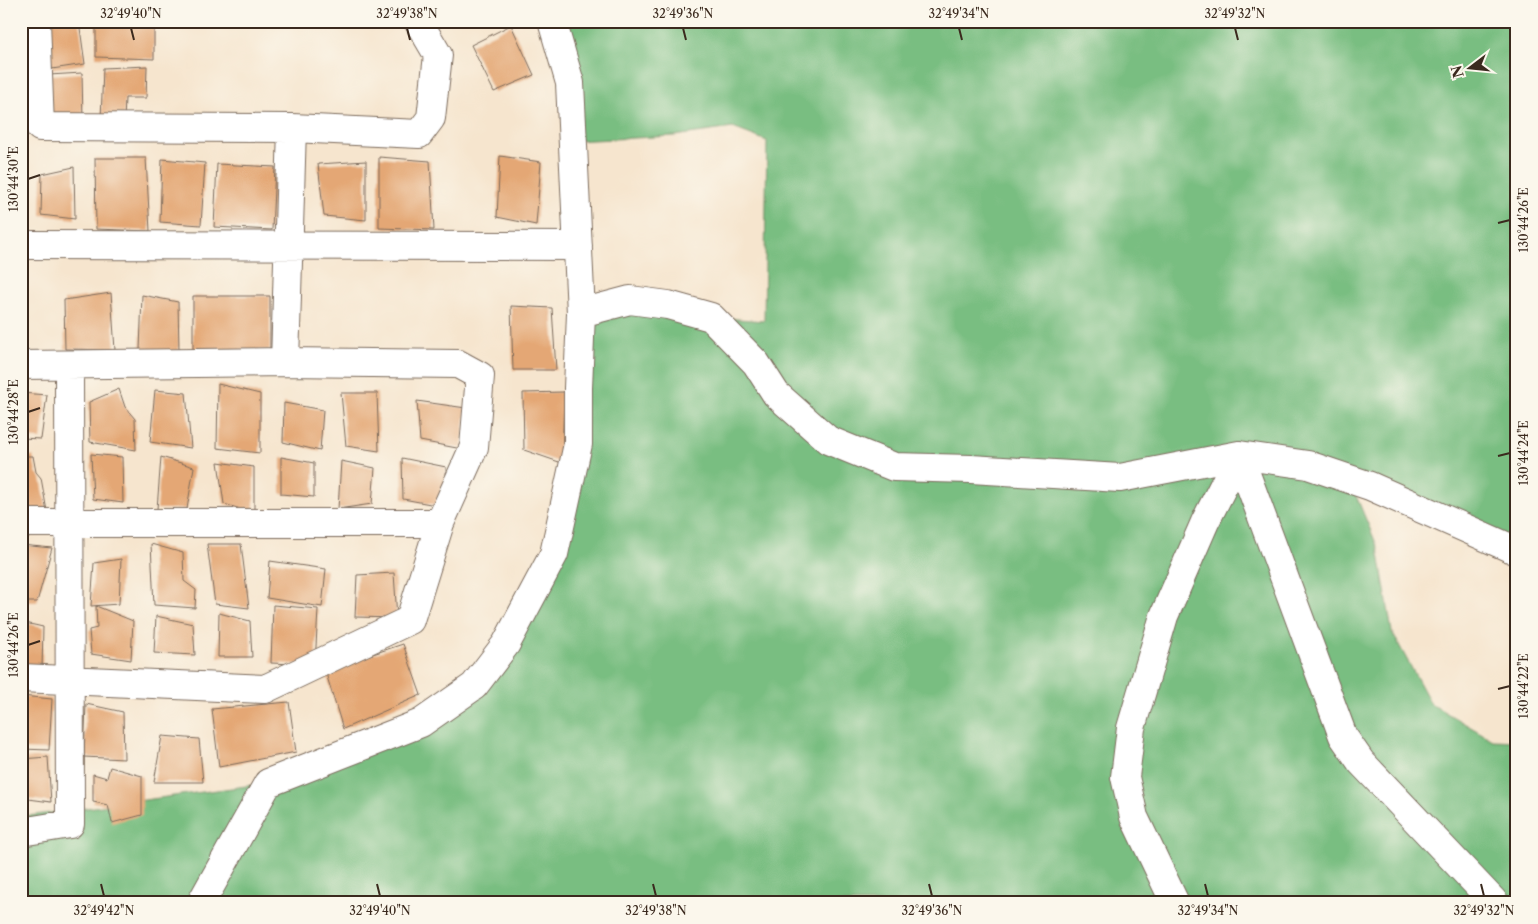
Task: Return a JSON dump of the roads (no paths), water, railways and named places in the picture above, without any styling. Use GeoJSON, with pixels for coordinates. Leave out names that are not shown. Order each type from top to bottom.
{"type":"FeatureCollection","features":[{"type":"Feature","properties":{"kind":"street"},"geometry":{"type":"LineString","coordinates":[[36,21],[40,128],[292,128],[419,134],[431,118],[438,55],[418,21]]}},
{"type":"Feature","properties":{"kind":"street"},"geometry":{"type":"LineString","coordinates":[[201,903],[268,783],[421,723],[474,686],[506,644],[554,554],[564,518],[578,444],[581,313],[570,83],[552,21]]}},
{"type":"Feature","properties":{"kind":"street"},"geometry":{"type":"LineString","coordinates":[[285,362],[292,128]]}},
{"type":"Feature","properties":{"kind":"street"},"geometry":{"type":"LineString","coordinates":[[21,244],[578,246]]}},
{"type":"Feature","properties":{"kind":"street"},"geometry":{"type":"LineString","coordinates":[[581,313],[630,300],[668,305],[711,317],[756,363],[776,394],[828,440],[894,468],[971,469],[1120,478],[1239,455],[1308,465],[1370,486],[1517,551]]}},
{"type":"Feature","properties":{"kind":"street"},"geometry":{"type":"LineString","coordinates":[[21,365],[285,362],[458,364],[480,376],[474,447],[440,523],[410,620],[265,690],[70,678],[21,678]]}},
{"type":"Feature","properties":{"kind":"street"},"geometry":{"type":"LineString","coordinates":[[21,832],[70,824],[69,365]]}},
{"type":"Feature","properties":{"kind":"street"},"geometry":{"type":"LineString","coordinates":[[1175,903],[1134,817],[1125,777],[1131,728],[1164,616],[1205,522],[1239,455]]}},
{"type":"Feature","properties":{"kind":"street"},"geometry":{"type":"LineString","coordinates":[[1239,455],[1343,736],[1362,762],[1495,903]]}},
{"type":"Feature","properties":{"kind":"street"},"geometry":{"type":"LineString","coordinates":[[21,523],[440,523]]}}]}
